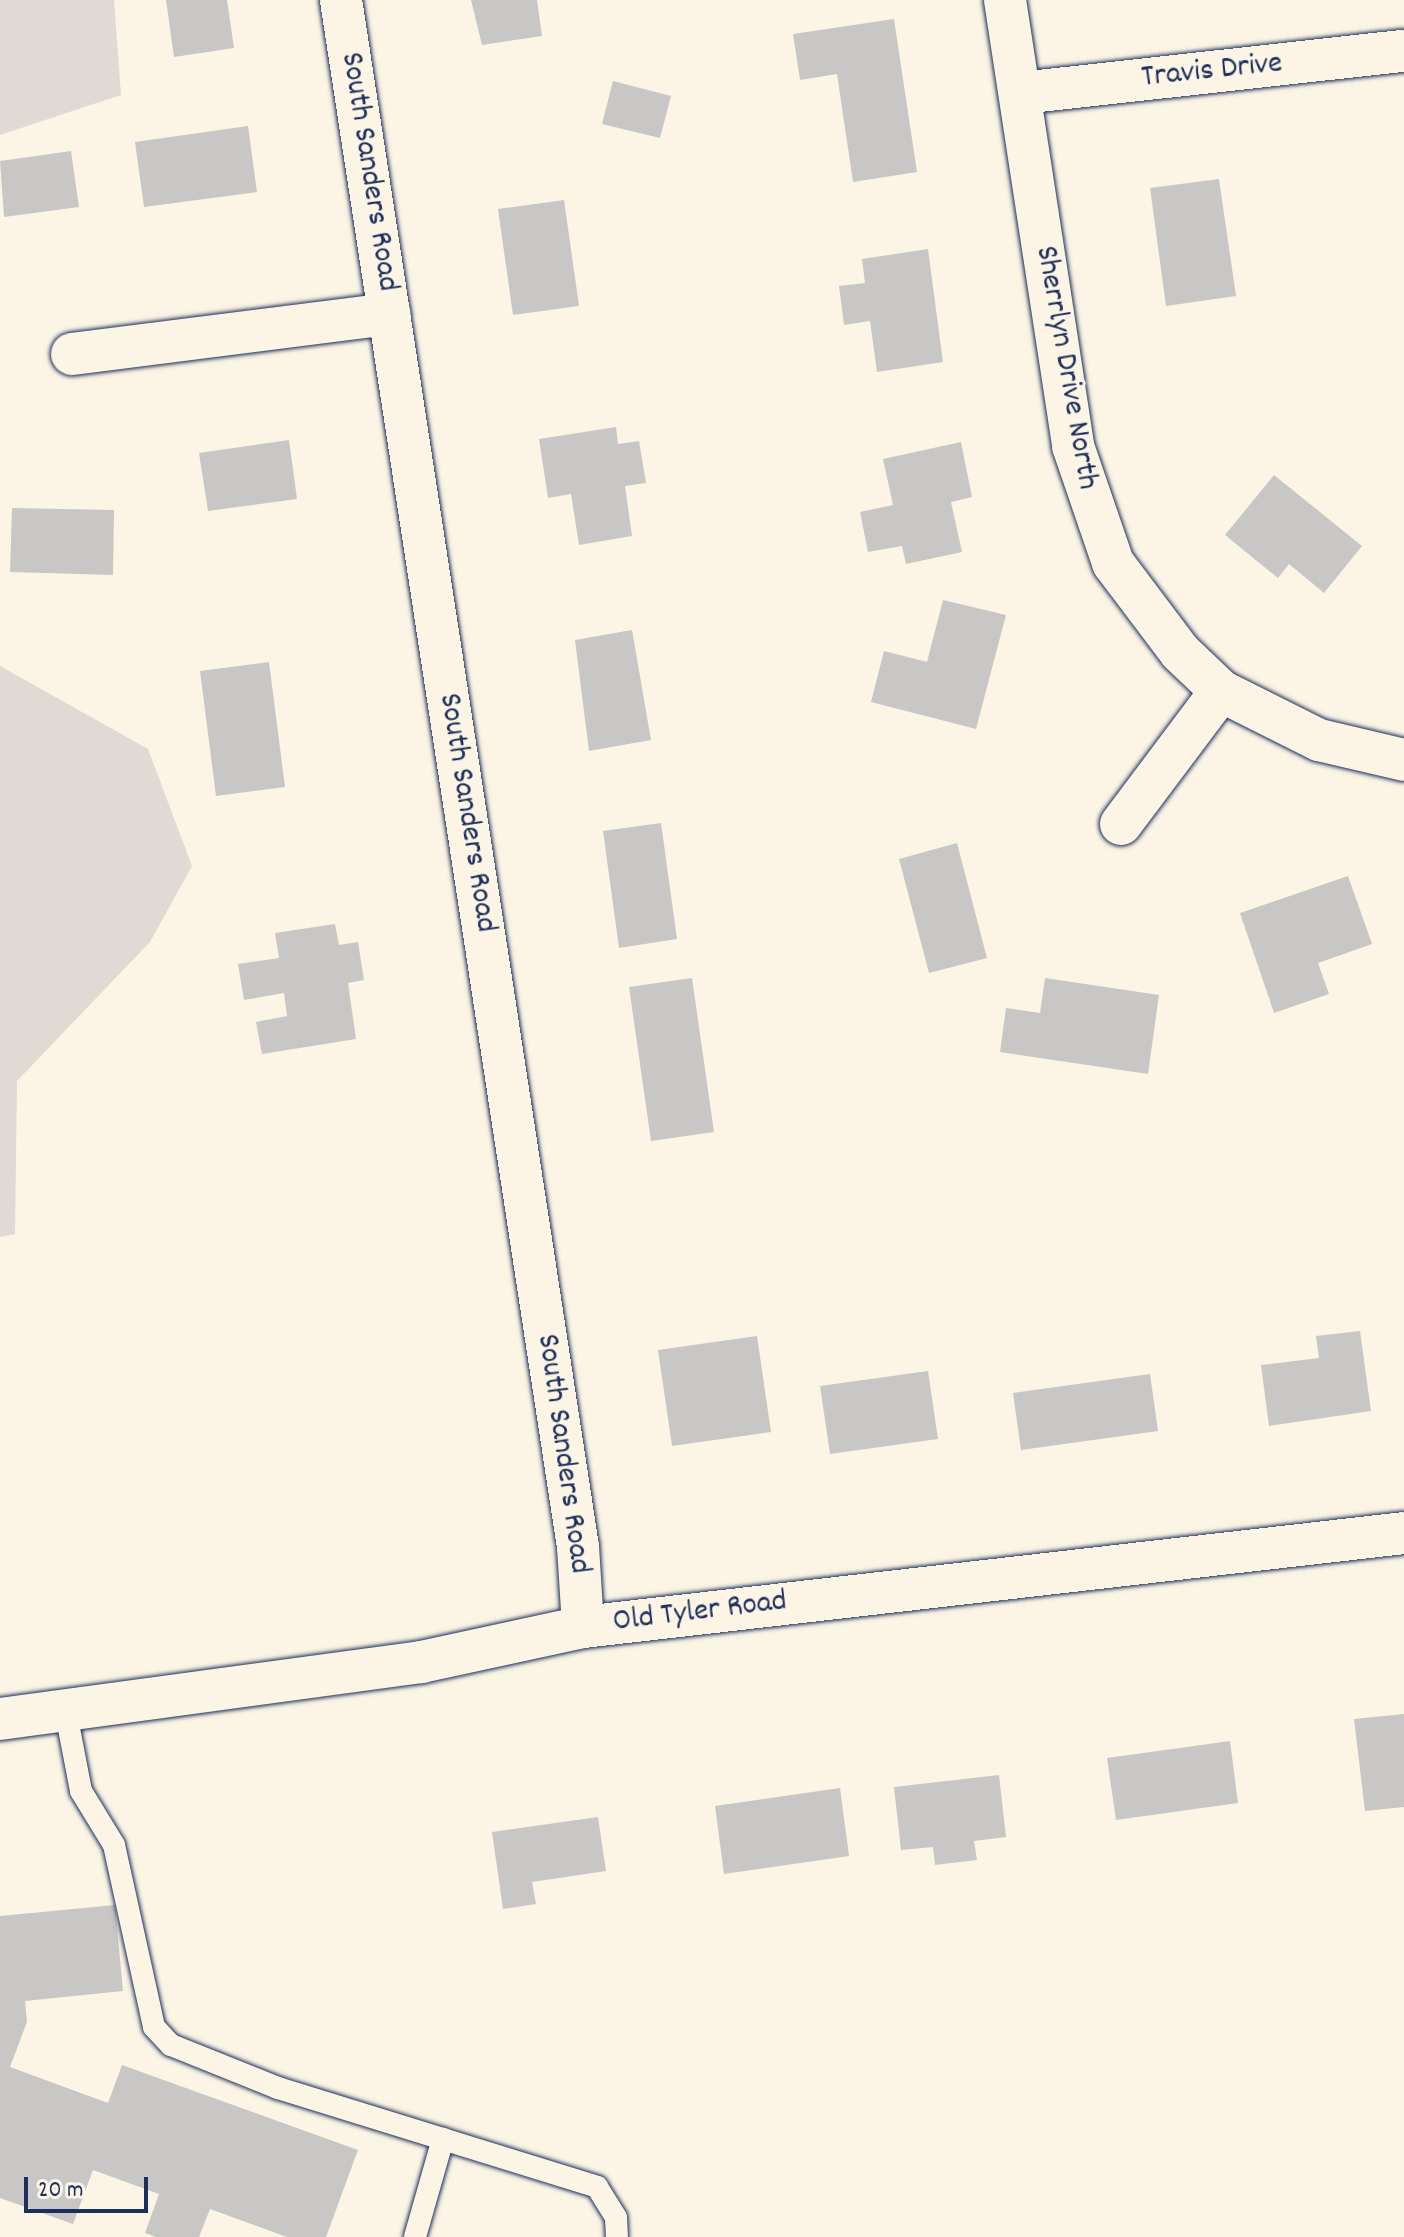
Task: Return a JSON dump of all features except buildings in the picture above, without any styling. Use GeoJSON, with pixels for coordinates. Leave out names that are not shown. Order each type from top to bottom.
{"type":"FeatureCollection","features":[{"type":"Feature","properties":{"kind":"street","name":"South Sanders Road"},"geometry":{"type":"LineString","coordinates":[[341,0],[578,1547],[583,1627]]}},
{"type":"Feature","properties":{"kind":"street","name":"Sherrlyn Drive North"},"geometry":{"type":"LineString","coordinates":[[1005,0],[1083,488],[1113,563],[1180,652],[1221,691],[1319,740],[1404,760]]}},
{"type":"Feature","properties":{"kind":"street","name":"Travis Drive"},"geometry":{"type":"LineString","coordinates":[[1021,93],[1404,51]]}},
{"type":"Feature","properties":{"kind":"street"},"geometry":{"type":"LineString","coordinates":[[72,354],[389,314]]}},
{"type":"Feature","properties":{"kind":"street"},"geometry":{"type":"LineString","coordinates":[[1121,824],[1221,691]]}},
{"type":"Feature","properties":{"kind":"street","name":"Old Tyler Road"},"geometry":{"type":"LineString","coordinates":[[0,1719],[66,1713],[421,1662],[583,1627],[1404,1533]]}},
{"type":"Feature","properties":{"kind":"lane"},"geometry":{"type":"LineString","coordinates":[[66,1713],[81,1791],[114,1845],[154,2027],[171,2045],[278,2088],[597,2187],[616,2218],[617,2237]]}},
{"type":"Feature","properties":{"kind":"lane"},"geometry":{"type":"LineString","coordinates":[[415,2237],[443,2139]]}},
{"type":"Feature","properties":{"kind":"shaded area"},"geometry":{"type":"Polygon","coordinates":[[[0,0],[114,0],[121,95],[0,135],[0,0]]]}},
{"type":"Feature","properties":{"kind":"shaded area"},"geometry":{"type":"Polygon","coordinates":[[[0,666],[148,749],[192,866],[150,942],[17,1081],[15,1234],[0,1237],[0,666]]]}}]}
